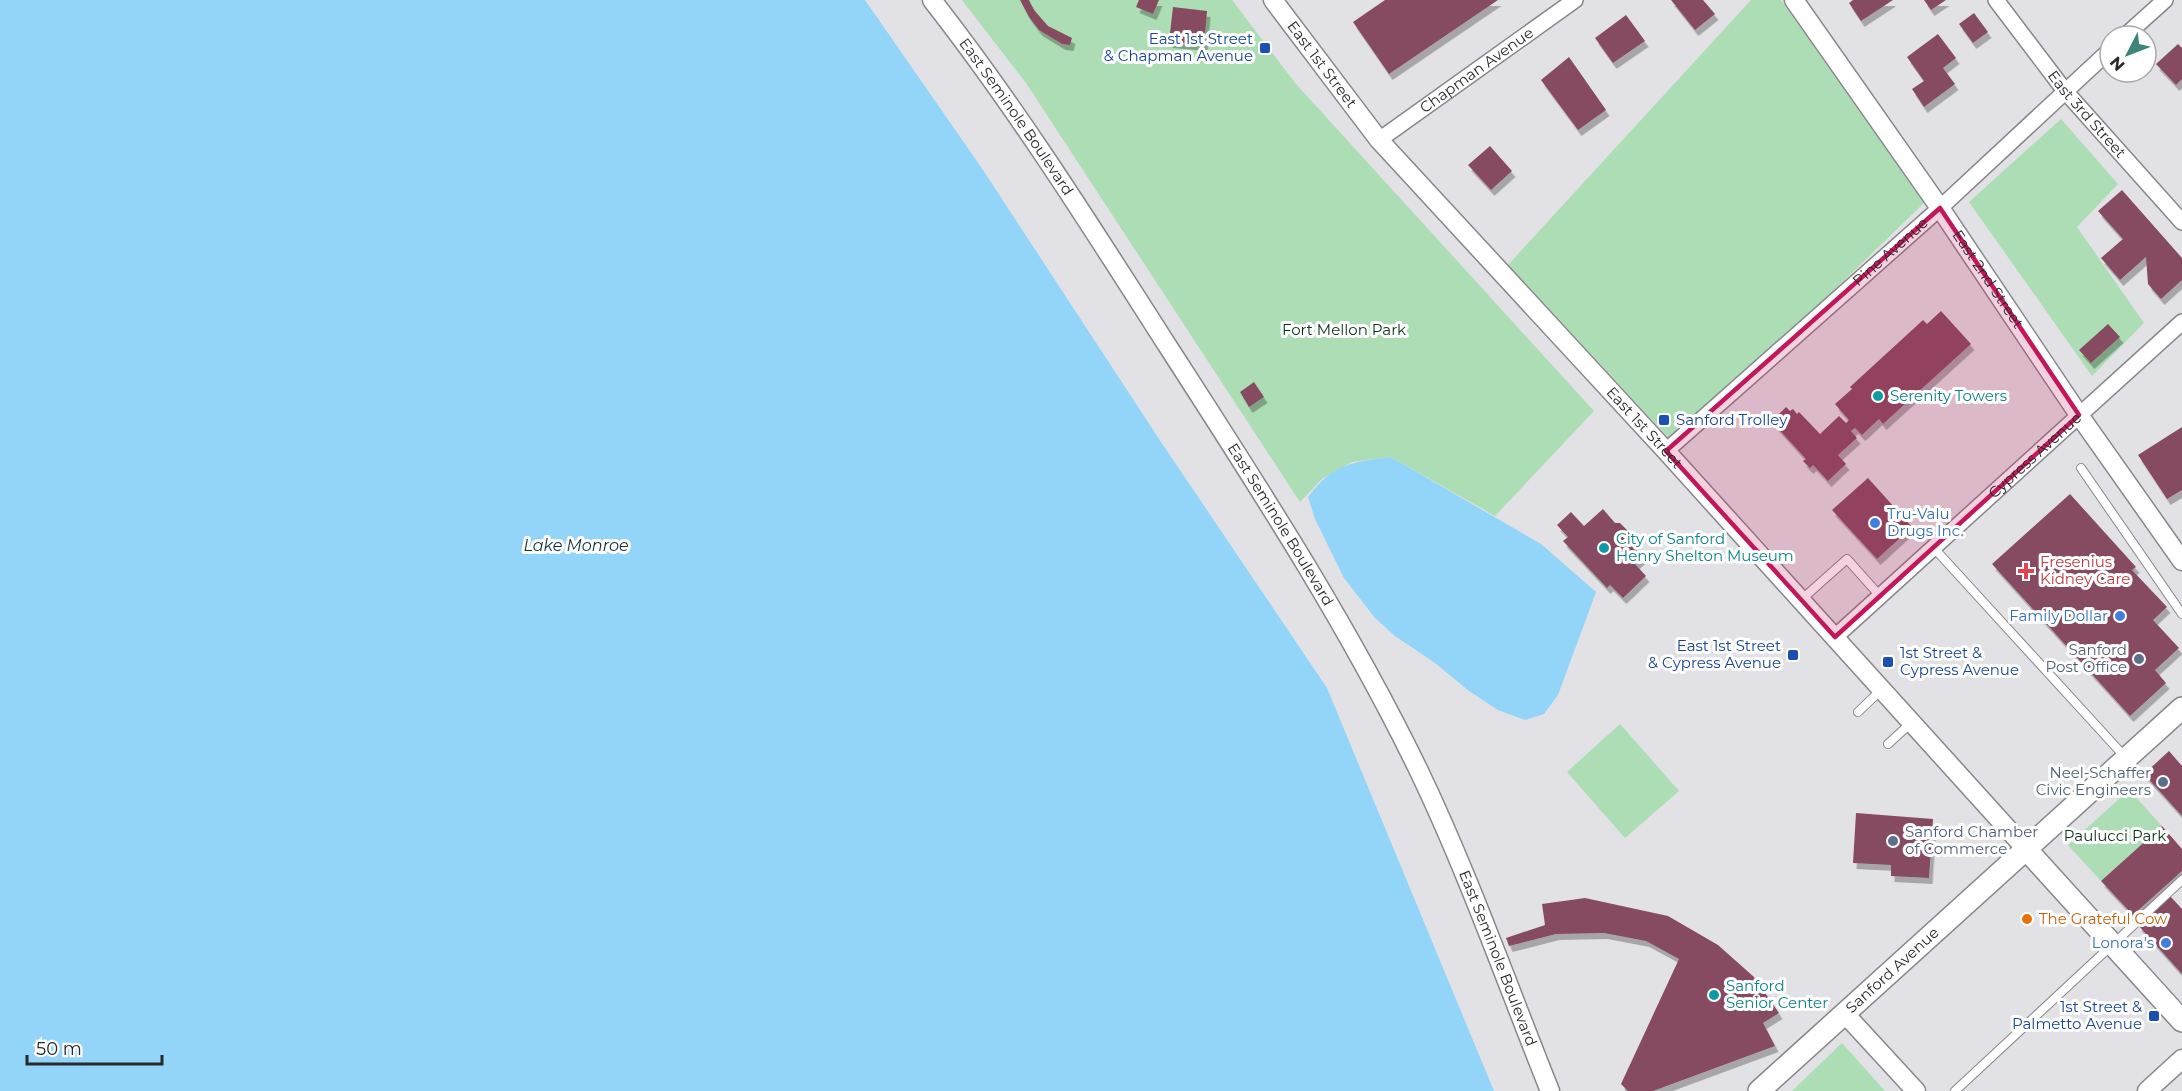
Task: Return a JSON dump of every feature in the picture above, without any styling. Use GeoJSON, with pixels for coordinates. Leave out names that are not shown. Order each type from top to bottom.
{"type":"FeatureCollection","features":[{"type":"Feature","properties":{"kind":"main road","name":"Sanford Avenue"},"geometry":{"type":"LineString","coordinates":[[1759,1091],[2182,708]]}},
{"type":"Feature","properties":{"kind":"main road"},"geometry":{"type":"LineString","coordinates":[[2026,849],[2182,1021]]}},
{"type":"Feature","properties":{"kind":"street","name":"East Seminole Boulevard"},"geometry":{"type":"LineString","coordinates":[[932,0],[1046,157],[1276,513],[1331,604],[1419,771],[1454,851],[1550,1091]]}},
{"type":"Feature","properties":{"kind":"street","name":"East 1st Street"},"geometry":{"type":"LineString","coordinates":[[1273,0],[1379,140],[1666,451],[2026,849]]}},
{"type":"Feature","properties":{"kind":"street","name":"Chapman Avenue"},"geometry":{"type":"LineString","coordinates":[[1379,140],[1575,0]]}},
{"type":"Feature","properties":{"kind":"street","name":"East 2nd Street"},"geometry":{"type":"LineString","coordinates":[[1794,0],[1940,208],[2079,415],[2173,543],[2182,561]]}},
{"type":"Feature","properties":{"kind":"street","name":"East 3rd Street"},"geometry":{"type":"LineString","coordinates":[[1996,0],[2065,91],[2182,222]]}},
{"type":"Feature","properties":{"kind":"street"},"geometry":{"type":"LineString","coordinates":[[2138,24],[2165,0]]}},
{"type":"Feature","properties":{"kind":"street","name":"Pine Avenue"},"geometry":{"type":"LineString","coordinates":[[1666,451],[1940,208],[2098,61]]}},
{"type":"Feature","properties":{"kind":"street","name":"Cypress Avenue"},"geometry":{"type":"LineString","coordinates":[[1835,637],[2182,322]]}},
{"type":"Feature","properties":{"kind":"street"},"geometry":{"type":"LineString","coordinates":[[1845,1014],[1916,1091]]}},
{"type":"Feature","properties":{"kind":"street"},"geometry":{"type":"LineString","coordinates":[[2146,1091],[2182,1059]]}},
{"type":"Feature","properties":{"kind":"lane"},"geometry":{"type":"LineString","coordinates":[[2081,468],[2182,614]]}},
{"type":"Feature","properties":{"kind":"lane"},"geometry":{"type":"LineString","coordinates":[[1933,548],[2126,759]]}},
{"type":"Feature","properties":{"kind":"lane"},"geometry":{"type":"LineString","coordinates":[[1801,600],[1847,559],[1880,596]]}},
{"type":"Feature","properties":{"kind":"lane"},"geometry":{"type":"LineString","coordinates":[[1858,712],[1882,689]]}},
{"type":"Feature","properties":{"kind":"lane"},"geometry":{"type":"LineString","coordinates":[[1888,744],[1912,722]]}},
{"type":"Feature","properties":{"kind":"lane"},"geometry":{"type":"LineString","coordinates":[[1955,1091],[2182,880]]}},
{"type":"Feature","properties":{"kind":"highlighted area"},"geometry":{"type":"Polygon","coordinates":[[[1940,208],[2079,415],[1835,637],[1666,451],[1940,208]]]}},
{"type":"Feature","properties":{"kind":"green space","name":"Fort Mellon Park"},"geometry":{"type":"Polygon","coordinates":[[[962,0],[1232,0],[1296,84],[1594,411],[1495,516],[1391,457],[1352,462],[1322,479],[1300,502],[1026,83],[962,0]]]}},
{"type":"Feature","properties":{"kind":"green space"},"geometry":{"type":"Polygon","coordinates":[[[1751,0],[1781,0],[1924,203],[1830,294],[1668,437],[1508,265],[1751,0]]]}},
{"type":"Feature","properties":{"kind":"green space"},"geometry":{"type":"Polygon","coordinates":[[[2061,119],[2118,184],[2077,227],[2144,323],[2092,376],[1969,202],[2061,119]]]}},
{"type":"Feature","properties":{"kind":"green space"},"geometry":{"type":"Polygon","coordinates":[[[1620,724],[1679,791],[1625,838],[1567,772],[1620,724]]]}},
{"type":"Feature","properties":{"kind":"green space","name":"Paulucci Park"},"geometry":{"type":"Polygon","coordinates":[[[2129,790],[2162,826],[2101,881],[2068,845],[2129,790]]]}},
{"type":"Feature","properties":{"kind":"green space"},"geometry":{"type":"Polygon","coordinates":[[[1842,1043],[1885,1091],[1792,1091],[1842,1043]]]}},
{"type":"Feature","properties":{"kind":"water","name":"Lake Monroe"},"geometry":{"type":"Polygon","coordinates":[[[0,0],[865,0],[983,170],[1161,442],[1327,688],[1494,1091],[0,1091],[0,0]]]}},
{"type":"Feature","properties":{"kind":"water"},"geometry":{"type":"Polygon","coordinates":[[[1391,457],[1541,544],[1596,592],[1558,695],[1544,714],[1525,720],[1498,710],[1469,691],[1435,663],[1395,636],[1375,618],[1344,578],[1315,519],[1308,497],[1326,478],[1344,466],[1391,457]]]}},
{"type":"Feature","properties":{"kind":"building"},"geometry":{"type":"Polygon","coordinates":[[[1020,0],[1029,0],[1034,10],[1048,26],[1072,38],[1070,45],[1062,44],[1039,30],[1020,0]]]}},
{"type":"Feature","properties":{"kind":"building"},"geometry":{"type":"Polygon","coordinates":[[[1139,0],[1159,0],[1153,14],[1136,7],[1139,0]]]}},
{"type":"Feature","properties":{"kind":"building"},"geometry":{"type":"Polygon","coordinates":[[[1385,0],[1498,0],[1389,74],[1353,22],[1385,0]]]}},
{"type":"Feature","properties":{"kind":"building"},"geometry":{"type":"Polygon","coordinates":[[[1671,0],[1703,0],[1715,14],[1695,30],[1671,0]]]}},
{"type":"Feature","properties":{"kind":"building"},"geometry":{"type":"Polygon","coordinates":[[[1853,0],[1893,0],[1861,21],[1849,3],[1853,0]]]}},
{"type":"Feature","properties":{"kind":"building"},"geometry":{"type":"Polygon","coordinates":[[[1924,0],[1946,0],[1931,10],[1924,0]]]}},
{"type":"Feature","properties":{"kind":"building"},"geometry":{"type":"Polygon","coordinates":[[[1173,7],[1207,11],[1204,45],[1169,42],[1173,7]]]}},
{"type":"Feature","properties":{"kind":"building"},"geometry":{"type":"Polygon","coordinates":[[[1974,13],[1988,32],[1973,43],[1959,24],[1974,13]]]}},
{"type":"Feature","properties":{"kind":"building"},"geometry":{"type":"Polygon","coordinates":[[[1626,15],[1645,41],[1613,63],[1595,38],[1626,15]]]}},
{"type":"Feature","properties":{"kind":"building"},"geometry":{"type":"Polygon","coordinates":[[[1938,34],[1956,58],[1943,68],[1955,84],[1924,107],[1912,89],[1924,81],[1907,57],[1938,34]]]}},
{"type":"Feature","properties":{"kind":"building"},"geometry":{"type":"Polygon","coordinates":[[[2178,44],[2182,48],[2182,79],[2176,85],[2158,66],[2158,62],[2178,44]]]}},
{"type":"Feature","properties":{"kind":"building"},"geometry":{"type":"Polygon","coordinates":[[[1569,57],[1606,110],[1578,130],[1541,80],[1569,57]]]}},
{"type":"Feature","properties":{"kind":"building"},"geometry":{"type":"Polygon","coordinates":[[[1490,146],[1512,171],[1491,190],[1468,165],[1490,146]]]}},
{"type":"Feature","properties":{"kind":"building"},"geometry":{"type":"Polygon","coordinates":[[[2122,190],[2182,258],[2182,280],[2161,299],[2148,284],[2146,257],[2120,280],[2101,258],[2123,239],[2098,211],[2122,190]]]}},
{"type":"Feature","properties":{"kind":"building","name":"Serenity Towers"},"geometry":{"type":"Polygon","coordinates":[[[1941,311],[1971,344],[1883,424],[1879,419],[1862,435],[1855,428],[1851,431],[1857,438],[1838,455],[1846,464],[1828,481],[1813,465],[1810,468],[1803,461],[1806,459],[1775,425],[1779,421],[1775,418],[1786,407],[1790,411],[1793,409],[1797,414],[1799,412],[1820,434],[1839,416],[1846,423],[1849,420],[1835,404],[1852,389],[1850,387],[1923,320],[1927,324],[1941,311]]]}},
{"type":"Feature","properties":{"kind":"building"},"geometry":{"type":"Polygon","coordinates":[[[2108,324],[2120,337],[2091,363],[2079,350],[2108,324]]]}},
{"type":"Feature","properties":{"kind":"building"},"geometry":{"type":"Polygon","coordinates":[[[1254,382],[1264,397],[1249,407],[1240,392],[1254,382]]]}},
{"type":"Feature","properties":{"kind":"building"},"geometry":{"type":"Polygon","coordinates":[[[2182,427],[2182,490],[2167,499],[2138,455],[2182,427]]]}},
{"type":"Feature","properties":{"kind":"building"},"geometry":{"type":"Polygon","coordinates":[[[1868,478],[1912,527],[1877,559],[1832,510],[1868,478]]]}},
{"type":"Feature","properties":{"kind":"building"},"geometry":{"type":"Polygon","coordinates":[[[2070,494],[2136,567],[2132,570],[2167,607],[2153,620],[2179,648],[2155,670],[2166,683],[2130,716],[1992,564],[2070,494]]]}},
{"type":"Feature","properties":{"kind":"building","name":"City of Sanford Henry Shelton Museum"},"geometry":{"type":"Polygon","coordinates":[[[1603,509],[1615,523],[1620,523],[1629,532],[1629,538],[1645,555],[1635,564],[1646,576],[1623,598],[1610,585],[1607,588],[1563,541],[1568,537],[1557,525],[1571,512],[1584,526],[1603,509]]]}},
{"type":"Feature","properties":{"kind":"building","name":"Neel-Schaffer Civic Engineers"},"geometry":{"type":"Polygon","coordinates":[[[2169,751],[2182,766],[2182,816],[2144,774],[2169,751]]]}},
{"type":"Feature","properties":{"kind":"building","name":"Sanford Chamber of Commerce"},"geometry":{"type":"Polygon","coordinates":[[[1856,813],[1933,819],[1929,878],[1891,876],[1891,865],[1853,863],[1856,813]]]}},
{"type":"Feature","properties":{"kind":"building"},"geometry":{"type":"Polygon","coordinates":[[[2162,826],[2182,849],[2182,871],[2133,915],[2101,881],[2162,826]]]}},
{"type":"Feature","properties":{"kind":"building"},"geometry":{"type":"Polygon","coordinates":[[[2170,896],[2182,909],[2182,974],[2138,925],[2170,896]]]}},
{"type":"Feature","properties":{"kind":"building","name":"Sanford Senior Center"},"geometry":{"type":"Polygon","coordinates":[[[1585,898],[1668,916],[1718,945],[1754,977],[1779,1013],[1763,1023],[1775,1046],[1653,1091],[1628,1091],[1621,1084],[1679,959],[1646,941],[1604,933],[1556,934],[1509,946],[1506,938],[1545,925],[1542,904],[1585,898]]]}},
{"type":"Feature","properties":{"kind":"place","name":"East 1st Street & Chapman Avenue"},"geometry":{"type":"Point","coordinates":[1265,48]}},
{"type":"Feature","properties":{"kind":"place","name":"Serenity Towers"},"geometry":{"type":"Point","coordinates":[1878,396]}},
{"type":"Feature","properties":{"kind":"place","name":"Sanford Trolley"},"geometry":{"type":"Point","coordinates":[1664,420]}},
{"type":"Feature","properties":{"kind":"place","name":"Tru-Valu Drugs Inc."},"geometry":{"type":"Point","coordinates":[1875,523]}},
{"type":"Feature","properties":{"kind":"place","name":"City of Sanford Henry Shelton Museum"},"geometry":{"type":"Point","coordinates":[1604,548]}},
{"type":"Feature","properties":{"kind":"place","name":"Fresenius Kidney Care"},"geometry":{"type":"Point","coordinates":[2026,571]}},
{"type":"Feature","properties":{"kind":"place","name":"Family Dollar"},"geometry":{"type":"Point","coordinates":[2120,616]}},
{"type":"Feature","properties":{"kind":"place","name":"East 1st Street & Cypress Avenue"},"geometry":{"type":"Point","coordinates":[1793,655]}},
{"type":"Feature","properties":{"kind":"place","name":"Sanford Post Office"},"geometry":{"type":"Point","coordinates":[2139,659]}},
{"type":"Feature","properties":{"kind":"place","name":"1st Street & Cypress Avenue"},"geometry":{"type":"Point","coordinates":[1888,662]}},
{"type":"Feature","properties":{"kind":"place","name":"Neel-Schaffer Civic Engineers"},"geometry":{"type":"Point","coordinates":[2163,782]}},
{"type":"Feature","properties":{"kind":"place","name":"Sanford Chamber of Commerce"},"geometry":{"type":"Point","coordinates":[1893,841]}},
{"type":"Feature","properties":{"kind":"place","name":"The Grateful Cow"},"geometry":{"type":"Point","coordinates":[2027,919]}},
{"type":"Feature","properties":{"kind":"place","name":"Lonora's"},"geometry":{"type":"Point","coordinates":[2166,943]}},
{"type":"Feature","properties":{"kind":"place","name":"Sanford Senior Center"},"geometry":{"type":"Point","coordinates":[1714,995]}},
{"type":"Feature","properties":{"kind":"place","name":"1st Street & Palmetto Avenue"},"geometry":{"type":"Point","coordinates":[2154,1016]}}]}
